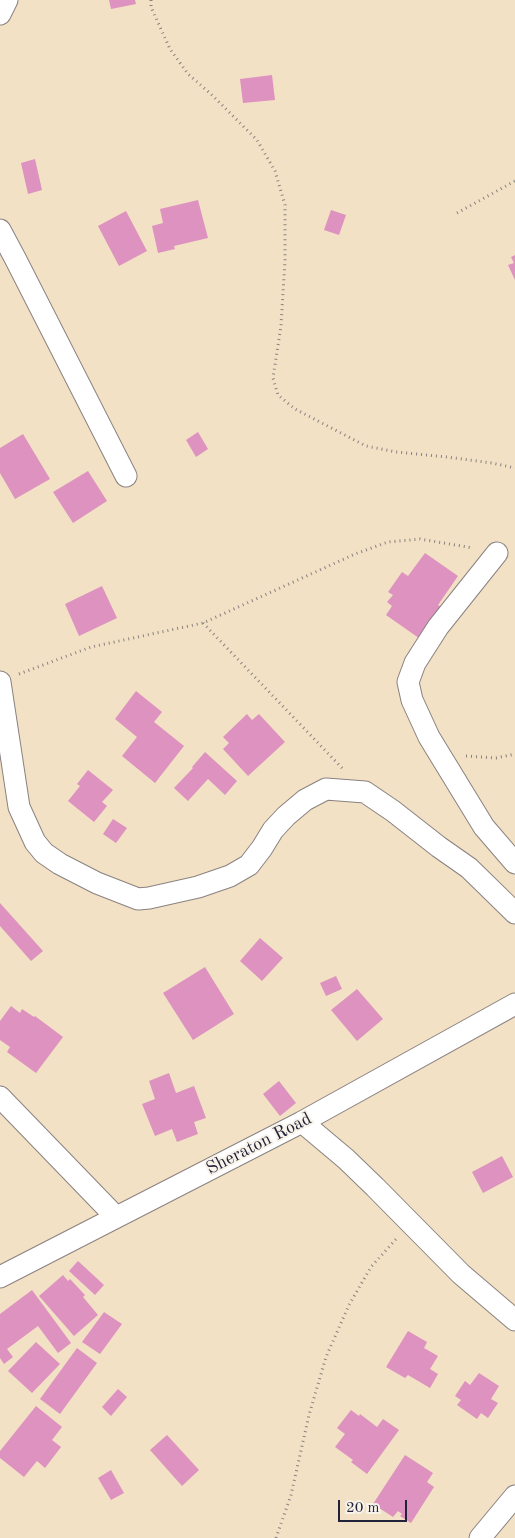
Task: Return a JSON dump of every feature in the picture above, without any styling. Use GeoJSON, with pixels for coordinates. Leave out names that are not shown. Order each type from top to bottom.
{"type":"FeatureCollection","features":[{"type":"Feature","properties":{"kind":"street"},"geometry":{"type":"LineString","coordinates":[[0,14],[7,0]]}},
{"type":"Feature","properties":{"kind":"street"},"geometry":{"type":"LineString","coordinates":[[0,230],[126,476]]}},
{"type":"Feature","properties":{"kind":"street"},"geometry":{"type":"LineString","coordinates":[[497,552],[438,628],[415,663],[408,682],[412,700],[429,737],[484,827],[515,863]]}},
{"type":"Feature","properties":{"kind":"street"},"geometry":{"type":"LineString","coordinates":[[9,678],[19,807],[35,842],[44,853],[97,884],[138,899],[162,896],[198,887],[230,876],[249,865],[273,830],[286,816],[305,800],[326,789],[365,792],[470,868],[515,913]]}},
{"type":"Feature","properties":{"kind":"street","name":"Sheraton Road"},"geometry":{"type":"LineString","coordinates":[[0,1277],[302,1122],[515,1005]]}},
{"type":"Feature","properties":{"kind":"street"},"geometry":{"type":"LineString","coordinates":[[0,1097],[116,1217]]}},
{"type":"Feature","properties":{"kind":"street"},"geometry":{"type":"LineString","coordinates":[[302,1122],[346,1160],[461,1274],[515,1320]]}},
{"type":"Feature","properties":{"kind":"street"},"geometry":{"type":"LineString","coordinates":[[480,1538],[515,1496]]}},
{"type":"Feature","properties":{"kind":"path"},"geometry":{"type":"LineString","coordinates":[[151,0],[151,7],[170,49],[188,74],[257,140],[275,171],[285,205],[285,260],[281,326],[273,378],[278,395],[295,410],[366,446],[396,452],[492,463],[515,468]]}},
{"type":"Feature","properties":{"kind":"path"},"geometry":{"type":"LineString","coordinates":[[457,213],[515,181]]}},
{"type":"Feature","properties":{"kind":"path"},"geometry":{"type":"LineString","coordinates":[[9,678],[91,647],[203,623],[355,554],[388,542],[420,539],[497,552]]}},
{"type":"Feature","properties":{"kind":"path"},"geometry":{"type":"LineString","coordinates":[[203,623],[365,792]]}},
{"type":"Feature","properties":{"kind":"path"},"geometry":{"type":"LineString","coordinates":[[440,754],[496,758],[515,754]]}},
{"type":"Feature","properties":{"kind":"path"},"geometry":{"type":"LineString","coordinates":[[276,1538],[291,1495],[309,1415],[326,1357],[349,1305],[371,1267],[410,1223]]}},
{"type":"Feature","properties":{"kind":"building"},"geometry":{"type":"Polygon","coordinates":[[[109,0],[135,0],[136,4],[111,9],[109,0]]]}},
{"type":"Feature","properties":{"kind":"building"},"geometry":{"type":"Polygon","coordinates":[[[272,75],[275,100],[243,103],[240,79],[272,75]]]}},
{"type":"Feature","properties":{"kind":"building"},"geometry":{"type":"Polygon","coordinates":[[[35,159],[42,190],[28,194],[21,163],[35,159]]]}},
{"type":"Feature","properties":{"kind":"building"},"geometry":{"type":"Polygon","coordinates":[[[198,200],[208,238],[174,246],[175,249],[158,253],[152,226],[163,223],[160,209],[198,200]]]}},
{"type":"Feature","properties":{"kind":"building"},"geometry":{"type":"Polygon","coordinates":[[[331,210],[346,215],[339,235],[324,230],[331,210]]]}},
{"type":"Feature","properties":{"kind":"building"},"geometry":{"type":"Polygon","coordinates":[[[126,211],[147,251],[119,266],[98,226],[126,211]]]}},
{"type":"Feature","properties":{"kind":"building"},"geometry":{"type":"Polygon","coordinates":[[[515,255],[515,280],[508,265],[514,263],[511,257],[515,255]]]}},
{"type":"Feature","properties":{"kind":"building"},"geometry":{"type":"Polygon","coordinates":[[[198,432],[208,449],[196,457],[186,440],[198,432]]]}},
{"type":"Feature","properties":{"kind":"building"},"geometry":{"type":"Polygon","coordinates":[[[23,434],[50,479],[15,499],[0,473],[0,448],[23,434]]]}},
{"type":"Feature","properties":{"kind":"building"},"geometry":{"type":"Polygon","coordinates":[[[88,471],[107,501],[73,523],[53,492],[88,471]]]}},
{"type":"Feature","properties":{"kind":"building"},"geometry":{"type":"Polygon","coordinates":[[[425,553],[458,576],[438,605],[448,612],[426,643],[386,615],[392,606],[387,602],[393,595],[388,592],[402,572],[408,576],[425,553]]]}},
{"type":"Feature","properties":{"kind":"building"},"geometry":{"type":"Polygon","coordinates":[[[102,586],[117,618],[79,636],[65,604],[102,586]]]}},
{"type":"Feature","properties":{"kind":"building"},"geometry":{"type":"Polygon","coordinates":[[[136,691],[162,712],[154,722],[184,746],[155,783],[122,756],[137,737],[115,719],[136,691]]]}},
{"type":"Feature","properties":{"kind":"building"},"geometry":{"type":"Polygon","coordinates":[[[247,714],[252,720],[259,714],[285,742],[248,776],[223,749],[229,743],[223,737],[247,714]]]}},
{"type":"Feature","properties":{"kind":"building"},"geometry":{"type":"Polygon","coordinates":[[[205,752],[237,781],[225,795],[208,779],[188,801],[174,788],[205,752]]]}},
{"type":"Feature","properties":{"kind":"building"},"geometry":{"type":"Polygon","coordinates":[[[88,770],[113,790],[102,802],[107,806],[94,822],[68,801],[80,786],[77,784],[88,770]]]}},
{"type":"Feature","properties":{"kind":"building"},"geometry":{"type":"Polygon","coordinates":[[[113,819],[127,828],[116,843],[103,834],[113,819]]]}},
{"type":"Feature","properties":{"kind":"building"},"geometry":{"type":"Polygon","coordinates":[[[0,903],[43,951],[31,961],[0,926],[0,903]]]}},
{"type":"Feature","properties":{"kind":"building"},"geometry":{"type":"Polygon","coordinates":[[[260,938],[283,958],[262,981],[240,961],[260,938]]]}},
{"type":"Feature","properties":{"kind":"building"},"geometry":{"type":"Polygon","coordinates":[[[205,967],[234,1014],[193,1040],[163,993],[205,967]]]}},
{"type":"Feature","properties":{"kind":"building"},"geometry":{"type":"Polygon","coordinates":[[[336,976],[342,989],[326,996],[320,983],[336,976]]]}},
{"type":"Feature","properties":{"kind":"building"},"geometry":{"type":"Polygon","coordinates":[[[357,989],[383,1019],[357,1041],[331,1010],[357,989]]]}},
{"type":"Feature","properties":{"kind":"building"},"geometry":{"type":"Polygon","coordinates":[[[11,1006],[20,1013],[22,1009],[35,1016],[63,1037],[36,1073],[7,1052],[10,1047],[0,1040],[0,1021],[11,1006]]]}},
{"type":"Feature","properties":{"kind":"building"},"geometry":{"type":"Polygon","coordinates":[[[169,1073],[176,1093],[194,1086],[206,1118],[194,1122],[198,1134],[177,1142],[172,1129],[155,1136],[142,1104],[155,1099],[149,1081],[169,1073]]]}},
{"type":"Feature","properties":{"kind":"building"},"geometry":{"type":"Polygon","coordinates":[[[279,1081],[296,1103],[280,1116],[263,1094],[279,1081]]]}},
{"type":"Feature","properties":{"kind":"building"},"geometry":{"type":"Polygon","coordinates":[[[502,1156],[513,1177],[483,1193],[472,1172],[502,1156]]]}},
{"type":"Feature","properties":{"kind":"building"},"geometry":{"type":"Polygon","coordinates":[[[78,1261],[104,1285],[95,1295],[69,1271],[78,1261]]]}},
{"type":"Feature","properties":{"kind":"building"},"geometry":{"type":"Polygon","coordinates":[[[63,1275],[68,1281],[70,1279],[85,1295],[83,1297],[98,1315],[74,1336],[39,1296],[63,1275]]]}},
{"type":"Feature","properties":{"kind":"building"},"geometry":{"type":"Polygon","coordinates":[[[32,1290],[71,1343],[58,1353],[38,1326],[7,1349],[13,1357],[4,1364],[0,1358],[0,1314],[32,1290]]]}},
{"type":"Feature","properties":{"kind":"building"},"geometry":{"type":"Polygon","coordinates":[[[104,1312],[122,1324],[100,1354],[82,1342],[104,1312]]]}},
{"type":"Feature","properties":{"kind":"building"},"geometry":{"type":"Polygon","coordinates":[[[408,1331],[427,1342],[424,1348],[438,1356],[430,1369],[438,1374],[430,1388],[408,1375],[405,1378],[386,1367],[408,1331]]]}},
{"type":"Feature","properties":{"kind":"building"},"geometry":{"type":"Polygon","coordinates":[[[36,1342],[60,1364],[32,1393],[8,1371],[36,1342]]]}},
{"type":"Feature","properties":{"kind":"building"},"geometry":{"type":"Polygon","coordinates":[[[77,1348],[97,1363],[60,1414],[40,1399],[77,1348]]]}},
{"type":"Feature","properties":{"kind":"building"},"geometry":{"type":"Polygon","coordinates":[[[479,1373],[499,1386],[491,1399],[498,1403],[488,1418],[481,1413],[477,1419],[457,1405],[461,1400],[455,1396],[465,1381],[470,1385],[479,1373]]]}},
{"type":"Feature","properties":{"kind":"building"},"geometry":{"type":"Polygon","coordinates":[[[118,1389],[127,1397],[111,1416],[102,1407],[118,1389]]]}},
{"type":"Feature","properties":{"kind":"building"},"geometry":{"type":"Polygon","coordinates":[[[36,1406],[62,1427],[52,1440],[61,1447],[45,1468],[37,1461],[24,1477],[0,1458],[0,1451],[36,1406]]]}},
{"type":"Feature","properties":{"kind":"building"},"geometry":{"type":"Polygon","coordinates":[[[351,1410],[359,1416],[360,1414],[377,1427],[383,1419],[399,1430],[367,1474],[351,1462],[353,1460],[335,1447],[345,1434],[337,1428],[351,1410]]]}},
{"type":"Feature","properties":{"kind":"building"},"geometry":{"type":"Polygon","coordinates":[[[167,1435],[199,1470],[182,1486],[150,1450],[167,1435]]]}},
{"type":"Feature","properties":{"kind":"building"},"geometry":{"type":"Polygon","coordinates":[[[405,1455],[433,1473],[427,1482],[434,1487],[411,1523],[400,1516],[402,1514],[398,1511],[393,1517],[373,1504],[405,1455]]]}},
{"type":"Feature","properties":{"kind":"building"},"geometry":{"type":"Polygon","coordinates":[[[111,1470],[124,1493],[111,1500],[98,1478],[111,1470]]]}}]}
